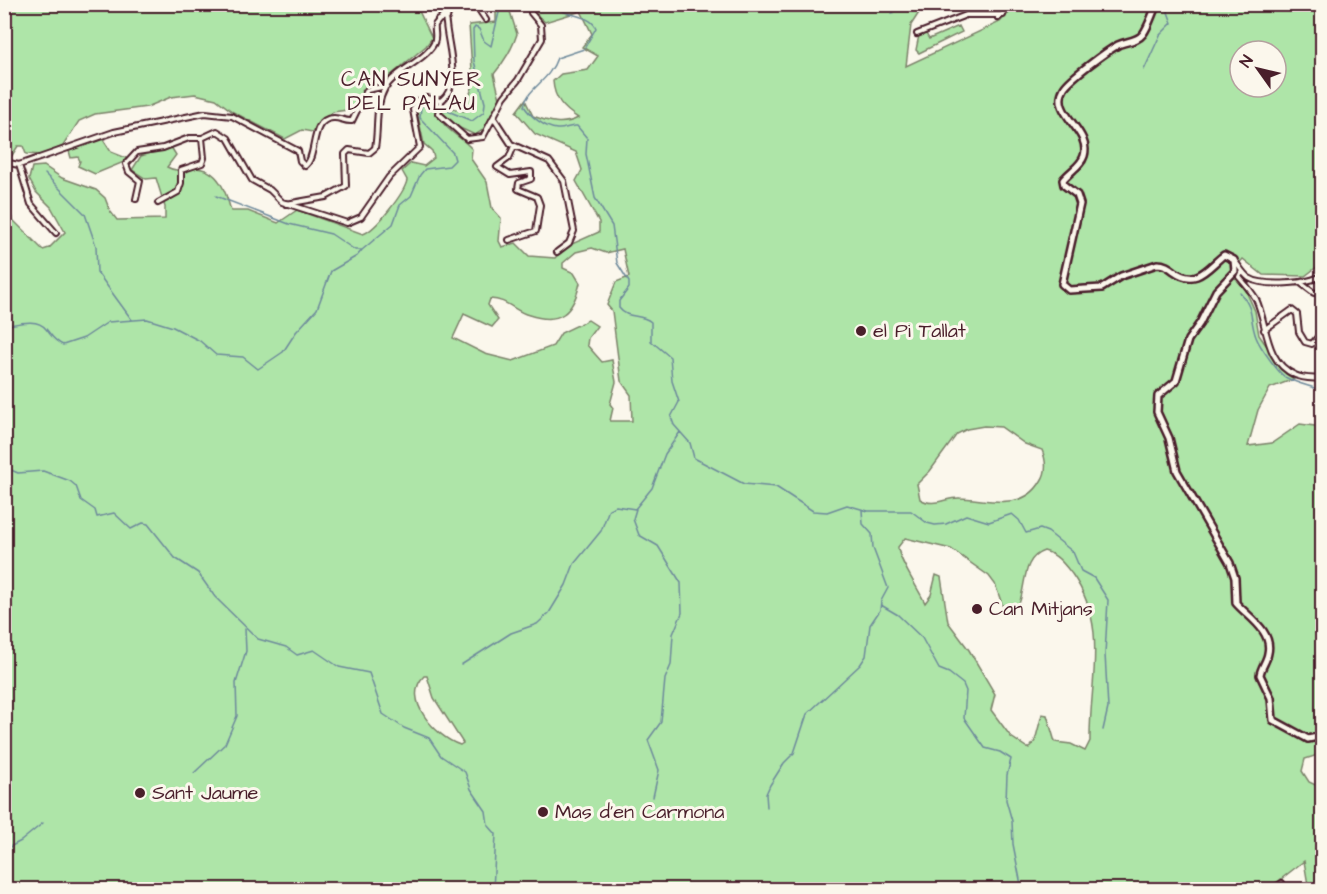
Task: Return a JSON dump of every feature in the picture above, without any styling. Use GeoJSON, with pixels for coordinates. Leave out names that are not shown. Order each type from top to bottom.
{"type":"FeatureCollection","features":[{"type":"Feature","properties":{"kind":"street"},"geometry":{"type":"LineString","coordinates":[[475,4],[486,20]]}},
{"type":"Feature","properties":{"kind":"street"},"geometry":{"type":"LineString","coordinates":[[452,6],[446,16],[446,24],[452,86],[450,93],[441,101],[438,113],[467,139],[483,137],[542,39],[541,25],[531,13],[531,4]]}},
{"type":"Feature","properties":{"kind":"street"},"geometry":{"type":"LineString","coordinates":[[998,18],[1013,4]]}},
{"type":"Feature","properties":{"kind":"street"},"geometry":{"type":"LineString","coordinates":[[1157,4],[1144,33],[1138,38],[1113,48],[1071,81],[1061,96],[1062,107],[1084,142],[1085,153],[1080,164],[1064,180],[1064,185],[1077,195],[1080,204],[1062,284],[1068,290],[1102,288],[1121,276],[1157,264],[1163,264],[1185,277],[1191,276],[1209,271],[1224,255],[1234,260],[1239,273],[1257,302],[1273,353],[1285,368],[1297,376],[1323,379]]}},
{"type":"Feature","properties":{"kind":"street"},"geometry":{"type":"LineString","coordinates":[[917,34],[966,15],[1003,15]]}},
{"type":"Feature","properties":{"kind":"street"},"geometry":{"type":"LineString","coordinates":[[285,204],[295,200],[326,197],[346,186],[345,154],[349,150],[369,153],[375,148],[377,111],[387,86],[431,47],[435,38],[435,25],[438,20],[446,16]]}},
{"type":"Feature","properties":{"kind":"street"},"geometry":{"type":"LineString","coordinates":[[4,162],[19,165],[114,132],[205,113],[232,116],[270,135],[298,151],[300,161],[305,166],[310,161],[314,138],[326,121],[334,117],[352,122],[368,90],[387,86]]}},
{"type":"Feature","properties":{"kind":"street"},"geometry":{"type":"LineString","coordinates":[[136,199],[140,182],[129,172],[126,164],[132,155],[189,138],[202,138],[217,131],[226,135],[252,180],[270,190],[285,204],[339,222],[358,220],[389,177],[420,147],[413,110],[417,102],[426,98],[441,101]]}},
{"type":"Feature","properties":{"kind":"street"},"geometry":{"type":"LineString","coordinates":[[494,118],[514,146],[549,161],[564,181],[574,231],[569,243],[557,252]]}},
{"type":"Feature","properties":{"kind":"street"},"geometry":{"type":"LineString","coordinates":[[158,203],[178,192],[181,170],[204,161],[202,138]]}},
{"type":"Feature","properties":{"kind":"street"},"geometry":{"type":"LineString","coordinates":[[509,240],[536,231],[539,226],[540,205],[537,197],[518,189],[519,183],[531,179],[531,172],[510,174],[497,167],[510,158],[514,146]]}},
{"type":"Feature","properties":{"kind":"street"},"geometry":{"type":"LineString","coordinates":[[19,165],[31,204],[57,233]]}},
{"type":"Feature","properties":{"kind":"street"},"geometry":{"type":"LineString","coordinates":[[1323,276],[1302,284],[1256,281],[1239,273],[1230,277],[1216,291],[1203,318],[1190,337],[1177,377],[1158,396],[1156,409],[1169,438],[1177,471],[1234,572],[1236,603],[1258,624],[1266,637],[1269,651],[1260,675],[1271,698],[1273,720],[1308,739],[1323,736]]}},
{"type":"Feature","properties":{"kind":"street"},"geometry":{"type":"LineString","coordinates":[[1302,284],[1314,293],[1323,292]]}},
{"type":"Feature","properties":{"kind":"street"},"geometry":{"type":"LineString","coordinates":[[1264,330],[1292,310],[1297,314],[1299,332],[1305,342],[1312,344],[1323,332]]}},
{"type":"Feature","properties":{"kind":"street"},"geometry":{"type":"LineString","coordinates":[[1271,890],[1282,883],[1283,890]]}},
{"type":"Feature","properties":{"kind":"green space"},"geometry":{"type":"Polygon","coordinates":[[[4,5],[416,5],[432,38],[426,46],[385,80],[362,91],[354,109],[333,112],[312,132],[302,130],[285,139],[233,112],[216,99],[195,94],[171,97],[147,107],[95,114],[79,121],[63,146],[44,155],[26,154],[23,146],[18,146],[9,160],[4,158],[4,5]]]}},
{"type":"Feature","properties":{"kind":"green space"},"geometry":{"type":"Polygon","coordinates":[[[496,5],[508,5],[517,34],[494,74],[500,99],[484,129],[475,135],[460,128],[441,112],[442,106],[464,111],[473,85],[469,25],[496,22],[496,5]]]}},
{"type":"Feature","properties":{"kind":"green space"},"geometry":{"type":"Polygon","coordinates":[[[535,5],[924,5],[911,25],[906,66],[1000,22],[1017,5],[1322,5],[1322,263],[1305,276],[1263,275],[1243,259],[1232,271],[1245,289],[1255,311],[1259,335],[1286,374],[1294,379],[1270,388],[1258,410],[1248,446],[1272,443],[1300,424],[1322,427],[1322,750],[1321,754],[1305,759],[1302,771],[1309,782],[1322,788],[1322,884],[1308,885],[1304,861],[1267,890],[5,889],[4,316],[11,309],[4,293],[4,182],[12,219],[43,250],[49,248],[65,232],[51,207],[36,192],[29,179],[32,167],[44,166],[62,178],[96,190],[105,198],[110,211],[117,220],[165,219],[165,207],[156,178],[146,179],[132,170],[141,156],[171,147],[176,155],[167,167],[177,170],[203,169],[210,172],[224,189],[231,211],[248,211],[278,223],[297,210],[363,234],[375,226],[401,193],[407,180],[402,171],[411,163],[424,166],[434,158],[432,151],[424,144],[417,112],[418,105],[427,100],[436,104],[445,125],[472,149],[471,159],[487,182],[492,208],[501,218],[499,241],[502,247],[516,243],[529,256],[555,258],[565,247],[599,232],[599,222],[576,181],[582,170],[576,152],[535,134],[516,112],[525,100],[533,116],[561,122],[578,118],[561,103],[555,93],[553,81],[561,74],[588,70],[598,56],[582,47],[592,34],[581,11],[545,22],[538,16],[535,5]],[[592,248],[576,252],[563,263],[563,268],[574,273],[580,283],[573,302],[564,314],[557,317],[540,318],[524,313],[501,301],[490,299],[488,305],[498,320],[492,327],[464,314],[453,338],[485,354],[513,361],[553,346],[561,333],[588,320],[597,326],[588,338],[587,345],[602,362],[612,360],[616,382],[610,404],[613,408],[610,421],[632,421],[631,395],[621,381],[612,311],[607,305],[616,282],[629,277],[623,249],[606,253],[592,248]],[[984,426],[967,429],[957,434],[930,471],[917,484],[920,499],[925,502],[960,498],[1005,502],[1025,497],[1034,491],[1045,470],[1042,450],[1025,444],[1001,427],[984,426]],[[905,538],[898,547],[905,566],[925,603],[931,595],[936,575],[941,577],[948,622],[969,650],[995,694],[991,710],[1011,737],[1029,749],[1035,741],[1042,714],[1047,715],[1055,742],[1071,744],[1085,751],[1090,741],[1094,634],[1091,614],[1084,594],[1063,563],[1053,554],[1044,551],[1030,562],[1021,598],[1012,615],[1003,607],[995,584],[989,576],[951,549],[905,538]],[[424,676],[418,685],[419,706],[424,716],[432,726],[451,741],[460,745],[463,743],[434,698],[427,676],[424,676]]]}},
{"type":"Feature","properties":{"kind":"green space"},"geometry":{"type":"Polygon","coordinates":[[[959,26],[962,32],[919,53],[916,50],[919,35],[925,32],[929,39],[959,26]]]}},
{"type":"Feature","properties":{"kind":"green space"},"geometry":{"type":"Polygon","coordinates":[[[102,138],[111,152],[126,158],[124,162],[95,174],[78,166],[80,161],[78,157],[71,158],[69,151],[102,138]]]}},
{"type":"Feature","properties":{"kind":"waterway"},"geometry":{"type":"LineString","coordinates":[[216,196],[289,224],[331,234],[355,250],[362,250],[393,224],[400,205],[411,196],[425,169],[449,166],[455,160],[453,153],[420,118],[421,106],[431,104],[472,121],[484,112],[485,103],[474,61],[473,30],[475,27],[479,29],[484,41],[491,46],[501,4]]}},
{"type":"Feature","properties":{"kind":"waterway"},"geometry":{"type":"LineString","coordinates":[[552,4],[562,11],[588,20],[596,28],[584,49],[557,58],[549,73],[526,99],[524,106],[543,124],[560,129],[577,126],[587,138],[586,154],[595,198],[612,226],[617,263],[629,282],[629,288],[619,301],[619,308],[626,314],[651,322],[651,341],[670,357],[672,381],[679,402],[671,417],[674,425],[690,443],[694,458],[744,484],[776,487],[813,511],[827,512],[847,505],[868,511],[911,511],[927,523],[935,525],[946,524],[966,515],[989,522],[1012,514],[1019,520],[1026,533],[1040,529],[1048,532],[1073,552],[1081,571],[1094,578],[1108,600],[1105,654],[1108,708],[1103,730]]}},
{"type":"Feature","properties":{"kind":"waterway"},"geometry":{"type":"LineString","coordinates":[[892,14],[899,4]]}},
{"type":"Feature","properties":{"kind":"waterway"},"geometry":{"type":"LineString","coordinates":[[1144,70],[1160,35],[1172,23],[1168,12],[1170,4]]}},
{"type":"Feature","properties":{"kind":"waterway"},"geometry":{"type":"LineString","coordinates":[[45,174],[85,214],[96,246],[97,272],[132,320]]}},
{"type":"Feature","properties":{"kind":"waterway"},"geometry":{"type":"LineString","coordinates":[[4,326],[26,322],[37,323],[63,345],[84,338],[108,322],[147,319],[173,327],[200,341],[216,355],[243,357],[258,369],[283,352],[296,332],[317,309],[331,271],[357,256],[362,250]]}},
{"type":"Feature","properties":{"kind":"waterway"},"geometry":{"type":"LineString","coordinates":[[1240,293],[1250,309],[1256,337],[1274,366],[1283,376],[1322,391]]}},
{"type":"Feature","properties":{"kind":"waterway"},"geometry":{"type":"LineString","coordinates":[[461,665],[511,633],[537,624],[549,613],[566,585],[574,564],[601,531],[609,509],[616,506],[635,509],[652,488],[665,454],[680,432]]}},
{"type":"Feature","properties":{"kind":"waterway"},"geometry":{"type":"LineString","coordinates":[[4,457],[11,470],[18,473],[43,471],[70,481],[76,486],[81,500],[95,510],[97,517],[114,513],[131,529],[143,523],[148,524],[175,558],[198,573],[215,597],[258,639],[286,647],[297,655],[314,650],[339,667],[369,673],[383,714],[404,728],[429,738],[441,756],[465,772],[471,789],[486,811],[488,825],[496,834],[493,890]]}},
{"type":"Feature","properties":{"kind":"waterway"},"geometry":{"type":"LineString","coordinates":[[636,509],[633,519],[639,535],[658,546],[681,583],[682,613],[673,634],[671,665],[665,679],[661,722],[648,740],[659,770],[653,797]]}},
{"type":"Feature","properties":{"kind":"waterway"},"geometry":{"type":"LineString","coordinates":[[767,807],[766,794],[784,763],[794,753],[807,714],[860,665],[866,656],[870,625],[880,610],[881,601],[888,588],[873,548],[872,534],[863,524],[862,510]]}},
{"type":"Feature","properties":{"kind":"waterway"},"geometry":{"type":"LineString","coordinates":[[881,605],[898,615],[922,638],[939,669],[949,673],[963,684],[966,691],[964,718],[985,748],[1000,752],[1011,759],[1007,775],[1006,800],[1012,821],[1013,844],[1022,890]]}},
{"type":"Feature","properties":{"kind":"waterway"},"geometry":{"type":"LineString","coordinates":[[194,773],[225,744],[237,716],[236,683],[246,651],[245,629]]}},
{"type":"Feature","properties":{"kind":"waterway"},"geometry":{"type":"LineString","coordinates":[[4,850],[21,841],[43,823]]}},
{"type":"Feature","properties":{"kind":"place","name":"el Pi Tallat"},"geometry":{"type":"Point","coordinates":[861,331]}},
{"type":"Feature","properties":{"kind":"place","name":"Can Mitjans"},"geometry":{"type":"Point","coordinates":[977,609]}},
{"type":"Feature","properties":{"kind":"place","name":"Sant Jaume"},"geometry":{"type":"Point","coordinates":[140,793]}},
{"type":"Feature","properties":{"kind":"place","name":"Mas d'en Carmona"},"geometry":{"type":"Point","coordinates":[543,812]}},
{"type":"Feature","properties":{"kind":"district","name":"CAN SUNYER DEL PALAU"},"geometry":{"type":"Point","coordinates":[412,91]}}]}
